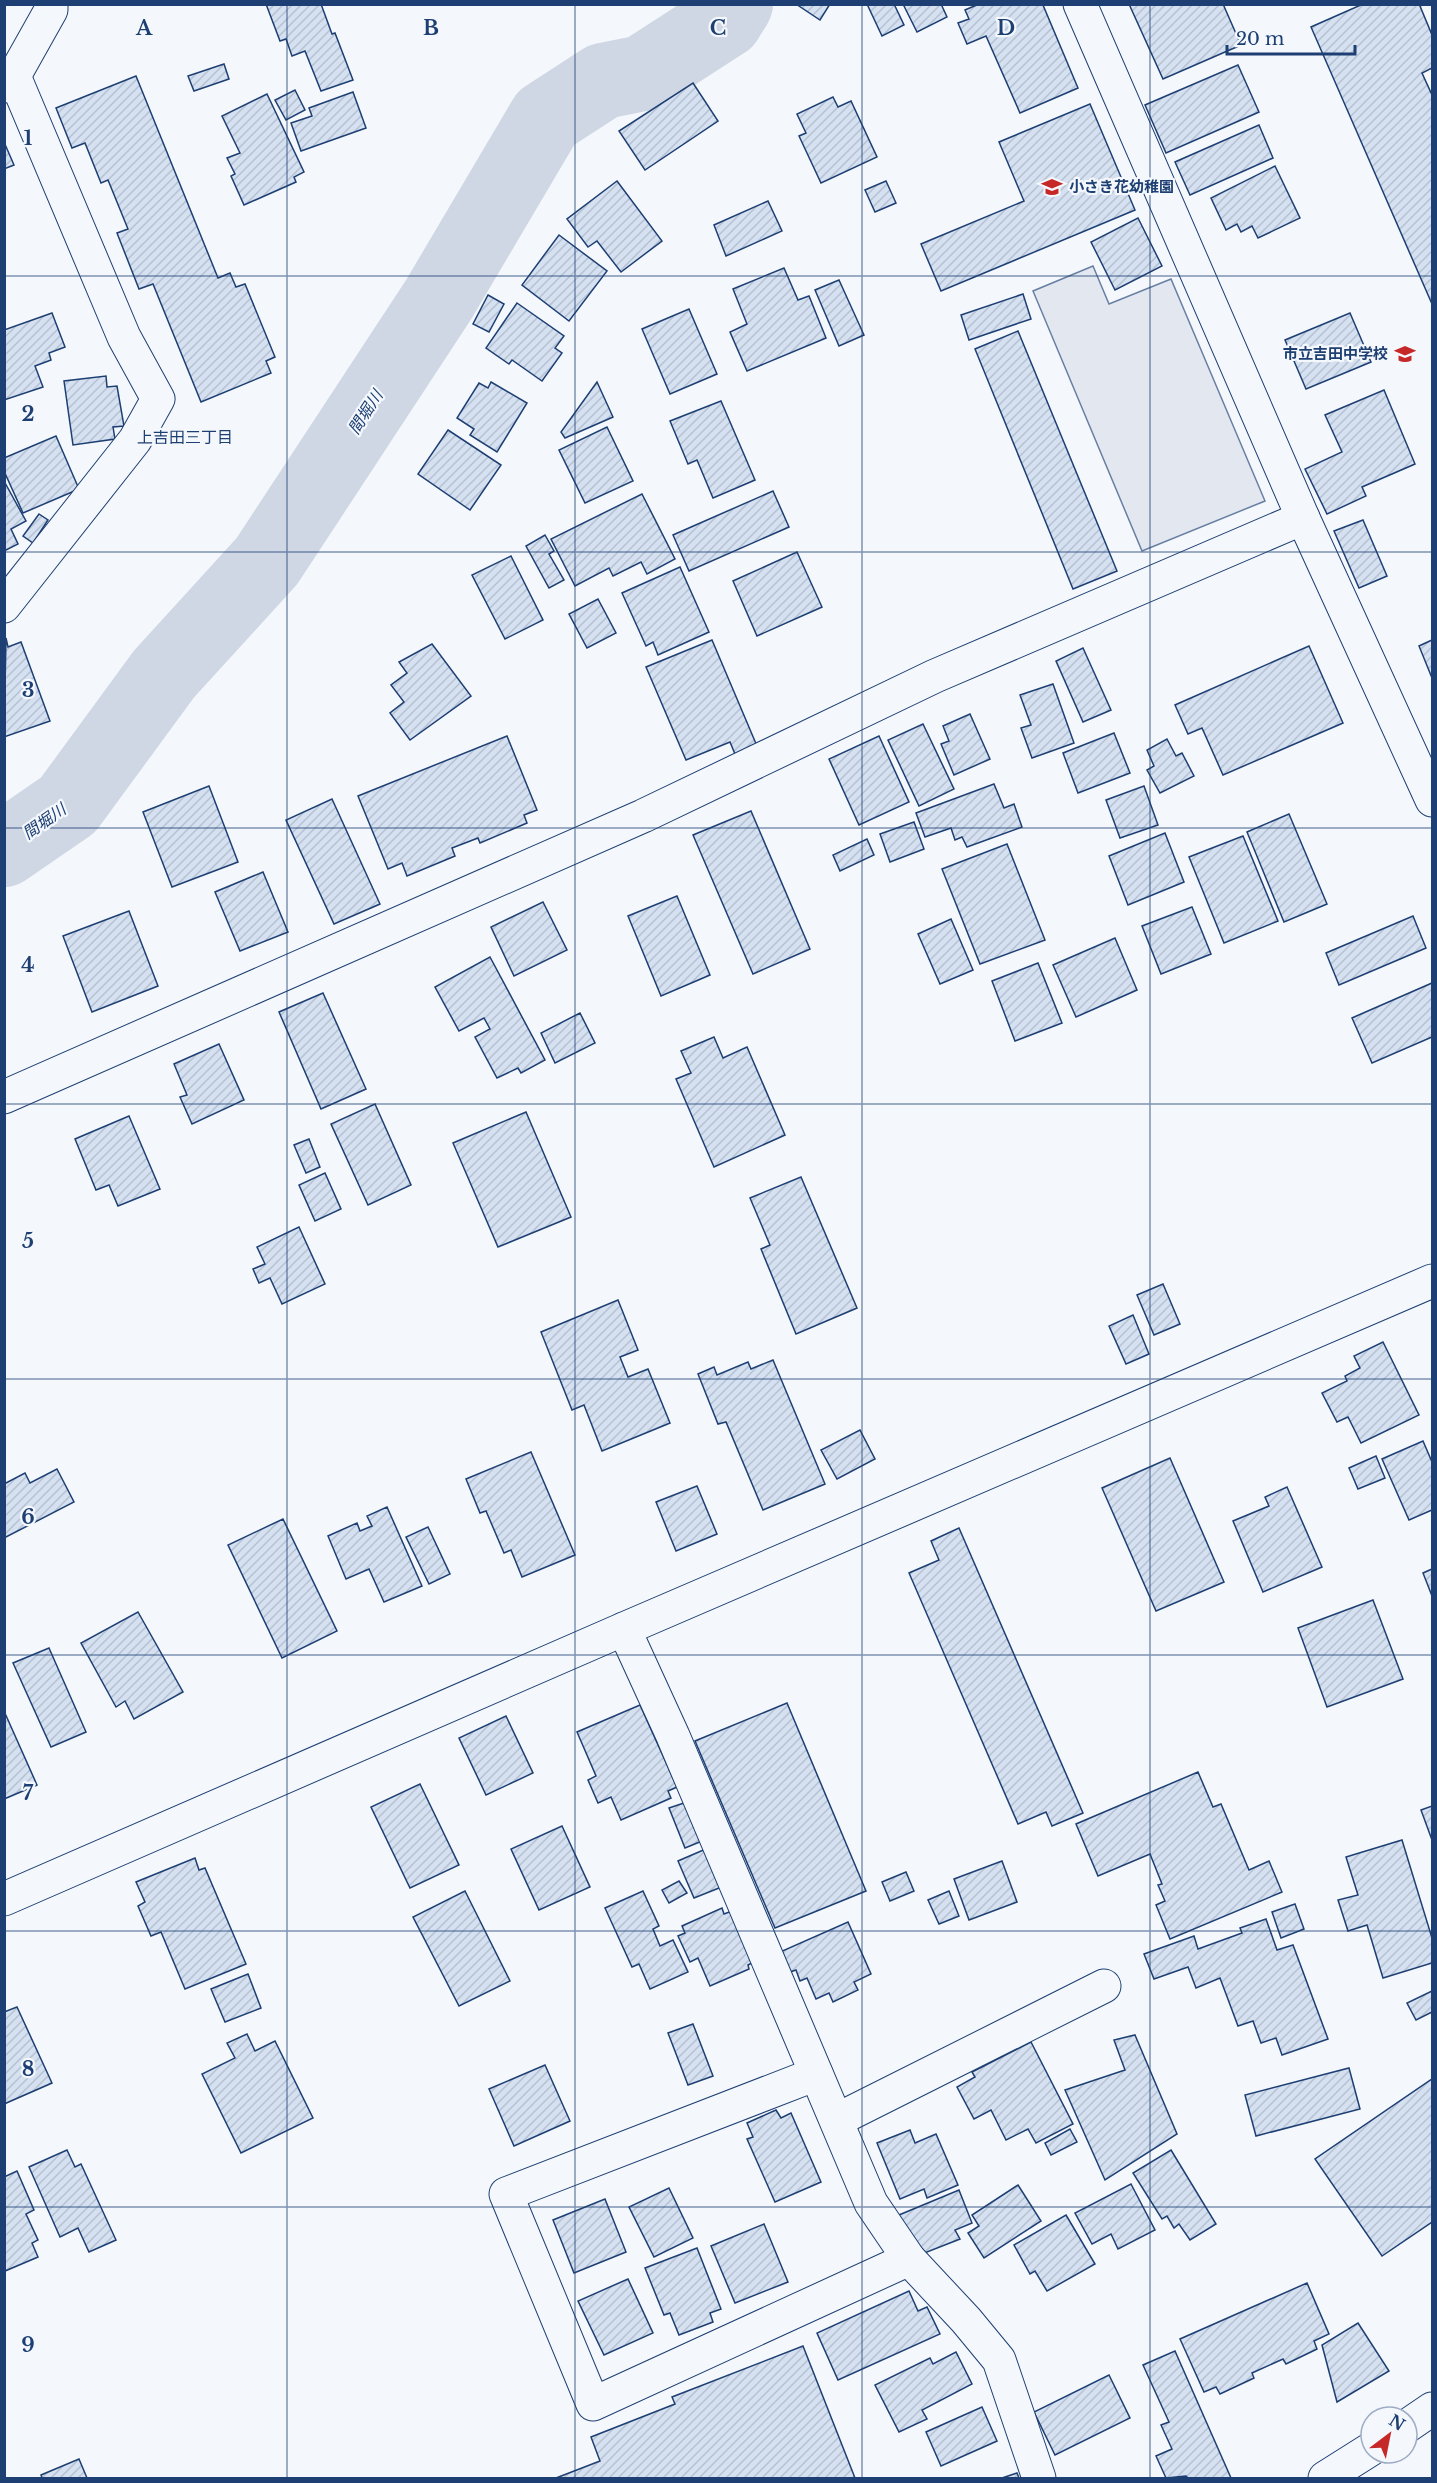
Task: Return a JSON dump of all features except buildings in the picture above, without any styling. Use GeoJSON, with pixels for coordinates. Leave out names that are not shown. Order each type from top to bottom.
{"type":"FeatureCollection","features":[{"type":"Feature","properties":{"kind":"street"},"geometry":{"type":"LineString","coordinates":[[4,606],[135,440],[158,399],[124,337],[9,81],[51,10],[51,4]]}},
{"type":"Feature","properties":{"kind":"street"},"geometry":{"type":"LineString","coordinates":[[1080,4],[1303,518],[1432,800]]}},
{"type":"Feature","properties":{"kind":"street"},"geometry":{"type":"LineString","coordinates":[[4,1097],[643,816],[935,676],[1303,518]]}},
{"type":"Feature","properties":{"kind":"street"},"geometry":{"type":"LineString","coordinates":[[4,1899],[1432,1281]]}},
{"type":"Feature","properties":{"kind":"street"},"geometry":{"type":"LineString","coordinates":[[624,1629],[673,1736],[871,2203],[909,2259],[966,2320],[999,2360],[1039,2478]]}},
{"type":"Feature","properties":{"kind":"street"},"geometry":{"type":"LineString","coordinates":[[837,2121],[1104,1986]]}},
{"type":"Feature","properties":{"kind":"street"},"geometry":{"type":"LineString","coordinates":[[816,2074],[506,2194],[593,2404],[909,2259]]}},
{"type":"Feature","properties":{"kind":"street"},"geometry":{"type":"LineString","coordinates":[[1419,2418],[1432,2409]]}},
{"type":"Feature","properties":{"kind":"street"},"geometry":{"type":"LineString","coordinates":[[1326,2478],[1359,2457]]}},
{"type":"Feature","properties":{"kind":"shaded area"},"geometry":{"type":"Polygon","coordinates":[[[1093,266],[1109,304],[1171,279],[1265,501],[1142,551],[1033,291],[1093,266]]]}},
{"type":"Feature","properties":{"kind":"waterway","name":"間堀川"},"geometry":{"type":"LineString","coordinates":[[4,849],[68,805],[164,674],[267,561],[439,299],[546,118],[603,81],[643,73],[725,20],[735,4]]}},
{"type":"Feature","properties":{"kind":"place","name":"小さき花幼稚園"},"geometry":{"type":"Point","coordinates":[1052,187]}},
{"type":"Feature","properties":{"kind":"place","name":"市立吉田中学校"},"geometry":{"type":"Point","coordinates":[1405,354]}},
{"type":"Feature","properties":{"kind":"district","name":"上吉田三丁目"},"geometry":{"type":"Point","coordinates":[185,437]}}]}
